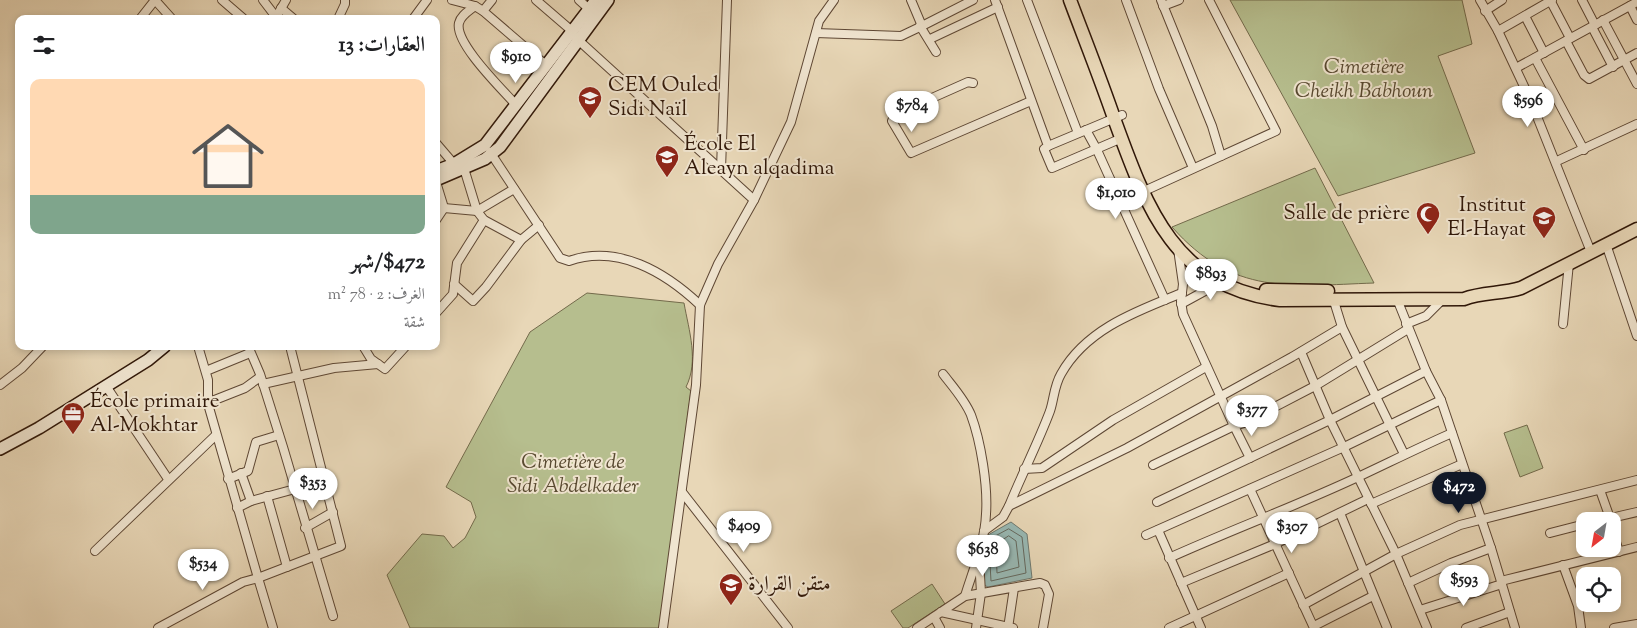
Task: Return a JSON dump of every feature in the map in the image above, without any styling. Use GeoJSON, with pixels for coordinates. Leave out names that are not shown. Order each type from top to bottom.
{"type":"FeatureCollection","features":[{"type":"Feature","properties":{"kind":"main road"},"geometry":{"type":"LineString","coordinates":[[488,150],[516,105],[547,66],[608,0]]}},
{"type":"Feature","properties":{"kind":"main road"},"geometry":{"type":"LineString","coordinates":[[1070,0],[1118,116],[1159,224],[1178,250],[1198,268],[1244,292],[1268,298],[1464,293],[1470,295],[1506,292],[1521,288],[1637,229]]}},
{"type":"Feature","properties":{"kind":"main road"},"geometry":{"type":"LineString","coordinates":[[1079,0],[1118,116],[1122,138],[1146,190],[1177,237],[1221,279]]}},
{"type":"Feature","properties":{"kind":"main road"},"geometry":{"type":"LineString","coordinates":[[440,178],[460,164],[488,150],[500,148],[574,35],[592,4]]}},
{"type":"Feature","properties":{"kind":"main road"},"geometry":{"type":"LineString","coordinates":[[440,170],[460,164]]}},
{"type":"Feature","properties":{"kind":"main road"},"geometry":{"type":"LineString","coordinates":[[1332,296],[1397,300],[1464,299],[1470,295]]}},
{"type":"Feature","properties":{"kind":"main road"},"geometry":{"type":"LineString","coordinates":[[0,449],[39,428],[148,360],[160,350]]}},
{"type":"Feature","properties":{"kind":"street"},"geometry":{"type":"LineString","coordinates":[[143,15],[155,0],[168,15]]}},
{"type":"Feature","properties":{"kind":"street"},"geometry":{"type":"LineString","coordinates":[[222,0],[239,15]]}},
{"type":"Feature","properties":{"kind":"street"},"geometry":{"type":"LineString","coordinates":[[263,0],[274,15]]}},
{"type":"Feature","properties":{"kind":"street"},"geometry":{"type":"LineString","coordinates":[[278,15],[286,0]]}},
{"type":"Feature","properties":{"kind":"street"},"geometry":{"type":"LineString","coordinates":[[340,15],[345,4],[344,0]]}},
{"type":"Feature","properties":{"kind":"street"},"geometry":{"type":"LineString","coordinates":[[416,15],[427,0]]}},
{"type":"Feature","properties":{"kind":"street"},"geometry":{"type":"LineString","coordinates":[[452,0],[483,10],[547,66]]}},
{"type":"Feature","properties":{"kind":"street"},"geometry":{"type":"LineString","coordinates":[[483,10],[492,0]]}},
{"type":"Feature","properties":{"kind":"street"},"geometry":{"type":"LineString","coordinates":[[536,0],[754,200]]}},
{"type":"Feature","properties":{"kind":"street"},"geometry":{"type":"LineString","coordinates":[[579,0],[592,4]]}},
{"type":"Feature","properties":{"kind":"street"},"geometry":{"type":"LineString","coordinates":[[721,169],[727,0]]}},
{"type":"Feature","properties":{"kind":"street"},"geometry":{"type":"LineString","coordinates":[[663,628],[696,386],[700,305],[718,264],[754,200],[790,122],[819,21],[834,0]]}},
{"type":"Feature","properties":{"kind":"street"},"geometry":{"type":"LineString","coordinates":[[911,0],[921,26],[930,38],[936,52]]}},
{"type":"Feature","properties":{"kind":"street"},"geometry":{"type":"LineString","coordinates":[[816,33],[901,36],[973,0]]}},
{"type":"Feature","properties":{"kind":"street"},"geometry":{"type":"LineString","coordinates":[[1027,0],[1082,131],[1097,150],[1165,300]]}},
{"type":"Feature","properties":{"kind":"street"},"geometry":{"type":"LineString","coordinates":[[1126,0],[1159,89],[1193,168]]}},
{"type":"Feature","properties":{"kind":"street"},"geometry":{"type":"LineString","coordinates":[[1179,0],[1162,3],[1212,126],[1221,156]]}},
{"type":"Feature","properties":{"kind":"street"},"geometry":{"type":"LineString","coordinates":[[1146,190],[1276,131],[1209,0]]}},
{"type":"Feature","properties":{"kind":"street"},"geometry":{"type":"LineString","coordinates":[[1480,0],[1484,10],[1498,31],[1530,99],[1543,136],[1556,161],[1592,252]]}},
{"type":"Feature","properties":{"kind":"street"},"geometry":{"type":"LineString","coordinates":[[1484,10],[1502,0]]}},
{"type":"Feature","properties":{"kind":"street"},"geometry":{"type":"LineString","coordinates":[[1498,31],[1551,0],[1586,78],[1592,78],[1637,53]]}},
{"type":"Feature","properties":{"kind":"street"},"geometry":{"type":"LineString","coordinates":[[1582,0],[1614,67]]}},
{"type":"Feature","properties":{"kind":"street"},"geometry":{"type":"LineString","coordinates":[[930,38],[996,4],[1048,146]]}},
{"type":"Feature","properties":{"kind":"street"},"geometry":{"type":"LineString","coordinates":[[1516,68],[1634,4],[1637,20]]}},
{"type":"Feature","properties":{"kind":"street"},"geometry":{"type":"LineString","coordinates":[[475,6],[464,14],[459,24],[459,32],[474,57],[516,105]]}},
{"type":"Feature","properties":{"kind":"street"},"geometry":{"type":"LineString","coordinates":[[281,8],[289,15]]}},
{"type":"Feature","properties":{"kind":"street"},"geometry":{"type":"LineString","coordinates":[[1525,16],[1544,53]]}},
{"type":"Feature","properties":{"kind":"street"},"geometry":{"type":"LineString","coordinates":[[1604,20],[1637,84]]}},
{"type":"Feature","properties":{"kind":"street"},"geometry":{"type":"LineString","coordinates":[[1535,58],[1584,150]]}},
{"type":"Feature","properties":{"kind":"street"},"geometry":{"type":"LineString","coordinates":[[973,83],[968,82],[896,114],[892,121],[911,153],[1031,101]]}},
{"type":"Feature","properties":{"kind":"street"},"geometry":{"type":"LineString","coordinates":[[1118,116],[1044,149],[1052,168],[1122,138]]}},
{"type":"Feature","properties":{"kind":"street"},"geometry":{"type":"LineString","coordinates":[[1556,161],[1584,150],[1637,124]]}},
{"type":"Feature","properties":{"kind":"street"},"geometry":{"type":"LineString","coordinates":[[440,146],[460,164],[477,211],[484,220],[520,240]]}},
{"type":"Feature","properties":{"kind":"street"},"geometry":{"type":"LineString","coordinates":[[488,150],[560,258],[569,261],[583,256],[599,256],[635,262],[650,267],[680,287],[700,305]]}},
{"type":"Feature","properties":{"kind":"street"},"geometry":{"type":"LineString","coordinates":[[444,208],[477,211],[514,189]]}},
{"type":"Feature","properties":{"kind":"street"},"geometry":{"type":"LineString","coordinates":[[440,194],[444,208]]}},
{"type":"Feature","properties":{"kind":"street"},"geometry":{"type":"LineString","coordinates":[[440,214],[444,208]]}},
{"type":"Feature","properties":{"kind":"street"},"geometry":{"type":"LineString","coordinates":[[440,308],[453,294],[457,263],[484,220]]}},
{"type":"Feature","properties":{"kind":"street"},"geometry":{"type":"LineString","coordinates":[[454,284],[472,301],[486,286],[520,240],[539,225]]}},
{"type":"Feature","properties":{"kind":"street"},"geometry":{"type":"LineString","coordinates":[[1606,244],[1637,336]]}},
{"type":"Feature","properties":{"kind":"street"},"geometry":{"type":"LineString","coordinates":[[1178,250],[1182,293],[1181,304],[1206,367],[1250,458]]}},
{"type":"Feature","properties":{"kind":"street"},"geometry":{"type":"LineString","coordinates":[[1563,324],[1569,263]]}},
{"type":"Feature","properties":{"kind":"street"},"geometry":{"type":"LineString","coordinates":[[1181,304],[1221,279]]}},
{"type":"Feature","properties":{"kind":"street"},"geometry":{"type":"LineString","coordinates":[[984,531],[1003,517],[1009,506],[1050,410],[1061,375],[1076,354],[1098,333],[1128,315],[1182,293]]}},
{"type":"Feature","properties":{"kind":"street"},"geometry":{"type":"LineString","coordinates":[[1332,296],[1342,327],[1356,359],[1377,396],[1404,454]]}},
{"type":"Feature","properties":{"kind":"street"},"geometry":{"type":"LineString","coordinates":[[1153,465],[1234,426],[1244,424],[1316,386],[1426,316],[1443,299]]}},
{"type":"Feature","properties":{"kind":"street"},"geometry":{"type":"LineString","coordinates":[[1397,300],[1426,371],[1441,400],[1491,548],[1515,628]]}},
{"type":"Feature","properties":{"kind":"street"},"geometry":{"type":"LineString","coordinates":[[1009,506],[1127,448],[1301,352],[1342,327]]}},
{"type":"Feature","properties":{"kind":"street"},"geometry":{"type":"LineString","coordinates":[[0,385],[22,368],[39,350]]}},
{"type":"Feature","properties":{"kind":"street"},"geometry":{"type":"LineString","coordinates":[[199,350],[206,371],[207,403],[273,628]]}},
{"type":"Feature","properties":{"kind":"street"},"geometry":{"type":"LineString","coordinates":[[206,371],[249,350],[279,435],[332,616]]}},
{"type":"Feature","properties":{"kind":"street"},"geometry":{"type":"LineString","coordinates":[[158,628],[243,582],[341,546],[291,350]]}},
{"type":"Feature","properties":{"kind":"street"},"geometry":{"type":"LineString","coordinates":[[365,350],[371,359],[385,369],[402,350]]}},
{"type":"Feature","properties":{"kind":"street"},"geometry":{"type":"LineString","coordinates":[[1301,352],[1330,420],[1396,554],[1427,628]]}},
{"type":"Feature","properties":{"kind":"street"},"geometry":{"type":"LineString","coordinates":[[207,403],[261,381],[342,367],[378,364]]}},
{"type":"Feature","properties":{"kind":"street"},"geometry":{"type":"LineString","coordinates":[[1024,469],[1042,468],[1113,420],[1206,367]]}},
{"type":"Feature","properties":{"kind":"street"},"geometry":{"type":"LineString","coordinates":[[1157,502],[1330,420],[1426,371]]}},
{"type":"Feature","properties":{"kind":"street"},"geometry":{"type":"LineString","coordinates":[[943,374],[959,393],[973,424],[986,492],[984,531],[965,596]]}},
{"type":"Feature","properties":{"kind":"street"},"geometry":{"type":"LineString","coordinates":[[106,386],[168,479]]}},
{"type":"Feature","properties":{"kind":"street"},"geometry":{"type":"LineString","coordinates":[[1146,535],[1344,447],[1441,400]]}},
{"type":"Feature","properties":{"kind":"street"},"geometry":{"type":"LineString","coordinates":[[1169,558],[1358,477],[1404,454],[1452,434]]}},
{"type":"Feature","properties":{"kind":"street"},"geometry":{"type":"LineString","coordinates":[[95,551],[216,435]]}},
{"type":"Feature","properties":{"kind":"street"},"geometry":{"type":"LineString","coordinates":[[228,479],[248,471],[256,442],[279,435]]}},
{"type":"Feature","properties":{"kind":"street"},"geometry":{"type":"LineString","coordinates":[[1181,583],[1275,544],[1340,513],[1462,464]]}},
{"type":"Feature","properties":{"kind":"street"},"geometry":{"type":"LineString","coordinates":[[241,473],[251,501]]}},
{"type":"Feature","properties":{"kind":"street"},"geometry":{"type":"LineString","coordinates":[[1304,604],[1396,554],[1480,519],[1637,480]]}},
{"type":"Feature","properties":{"kind":"street"},"geometry":{"type":"LineString","coordinates":[[237,508],[251,501],[295,489]]}},
{"type":"Feature","properties":{"kind":"street"},"geometry":{"type":"LineString","coordinates":[[1250,489],[1314,627],[1373,596]]}},
{"type":"Feature","properties":{"kind":"street"},"geometry":{"type":"LineString","coordinates":[[1600,490],[1607,512]]}},
{"type":"Feature","properties":{"kind":"street"},"geometry":{"type":"LineString","coordinates":[[682,492],[788,628]]}},
{"type":"Feature","properties":{"kind":"street"},"geometry":{"type":"LineString","coordinates":[[268,496],[287,567]]}},
{"type":"Feature","properties":{"kind":"street"},"geometry":{"type":"LineString","coordinates":[[305,528],[333,512]]}},
{"type":"Feature","properties":{"kind":"street"},"geometry":{"type":"LineString","coordinates":[[1621,517],[1637,512]]}},
{"type":"Feature","properties":{"kind":"street"},"geometry":{"type":"LineString","coordinates":[[1340,513],[1385,627]]}},
{"type":"Feature","properties":{"kind":"street"},"geometry":{"type":"LineString","coordinates":[[1550,533],[1576,526]]}},
{"type":"Feature","properties":{"kind":"street"},"geometry":{"type":"LineString","coordinates":[[1158,530],[1201,628]]}},
{"type":"Feature","properties":{"kind":"street"},"geometry":{"type":"LineString","coordinates":[[1621,551],[1637,547]]}},
{"type":"Feature","properties":{"kind":"street"},"geometry":{"type":"LineString","coordinates":[[1408,583],[1451,563],[1491,548]]}},
{"type":"Feature","properties":{"kind":"street"},"geometry":{"type":"LineString","coordinates":[[977,624],[981,593],[979,551]]}},
{"type":"Feature","properties":{"kind":"street"},"geometry":{"type":"LineString","coordinates":[[1420,610],[1501,582],[1593,558]]}},
{"type":"Feature","properties":{"kind":"street"},"geometry":{"type":"LineString","coordinates":[[1563,565],[1578,606],[1581,628]]}},
{"type":"Feature","properties":{"kind":"street"},"geometry":{"type":"LineString","coordinates":[[1169,628],[1289,573]]}},
{"type":"Feature","properties":{"kind":"street"},"geometry":{"type":"LineString","coordinates":[[917,628],[965,596],[1040,583],[1048,589],[1043,628]]}},
{"type":"Feature","properties":{"kind":"street"},"geometry":{"type":"LineString","coordinates":[[938,614],[977,624],[1010,628],[1014,588]]}},
{"type":"Feature","properties":{"kind":"street"},"geometry":{"type":"LineString","coordinates":[[1466,628],[1510,612]]}},
{"type":"Feature","properties":{"kind":"street"},"geometry":{"type":"LineString","coordinates":[[938,614],[940,628]]}},
{"type":"Feature","properties":{"kind":"street"},"geometry":{"type":"LineString","coordinates":[[1614,628],[1637,624]]}},
{"type":"Feature","properties":{"kind":"green space","name":"Cimetière Cheikh Babhoun"},"geometry":{"type":"Polygon","coordinates":[[[1230,0],[1462,0],[1472,44],[1438,56],[1475,153],[1338,196],[1230,0]]]}},
{"type":"Feature","properties":{"kind":"green space"},"geometry":{"type":"Polygon","coordinates":[[[1315,168],[1374,283],[1289,285],[1264,282],[1241,276],[1217,265],[1195,249],[1172,227],[1315,168]]]}},
{"type":"Feature","properties":{"kind":"green space","name":"Cimetière de Sidi Abdelkader"},"geometry":{"type":"Polygon","coordinates":[[[587,293],[684,303],[692,346],[692,367],[686,387],[691,391],[660,628],[410,628],[387,575],[422,534],[444,536],[453,548],[465,538],[476,517],[471,502],[446,487],[530,332],[587,293]]]}},
{"type":"Feature","properties":{"kind":"green space"},"geometry":{"type":"Polygon","coordinates":[[[1527,425],[1543,468],[1520,477],[1504,433],[1527,425]]]}},
{"type":"Feature","properties":{"kind":"green space"},"geometry":{"type":"Polygon","coordinates":[[[932,584],[945,604],[908,628],[903,628],[891,611],[932,584]]]}},
{"type":"Feature","properties":{"kind":"water"},"geometry":{"type":"Polygon","coordinates":[[[1011,522],[1027,534],[1032,578],[988,587],[984,585],[984,546],[988,535],[1011,522]]]}},
{"type":"Feature","properties":{"kind":"place","name":"CEM Ouled Sidi Naïl"},"geometry":{"type":"Point","coordinates":[590,119]}},
{"type":"Feature","properties":{"kind":"place","name":"École El Aleayn alqadima"},"geometry":{"type":"Point","coordinates":[667,178]}},
{"type":"Feature","properties":{"kind":"place","name":"Salle de prière"},"geometry":{"type":"Point","coordinates":[1428,235]}},
{"type":"Feature","properties":{"kind":"place","name":"Institut El-Hayat"},"geometry":{"type":"Point","coordinates":[1544,239]}},
{"type":"Feature","properties":{"kind":"place","name":"École primaire Al-Mokhtar"},"geometry":{"type":"Point","coordinates":[73,435]}},
{"type":"Feature","properties":{"kind":"place","name":"متقن القرارة"},"geometry":{"type":"Point","coordinates":[731,606]}}]}
